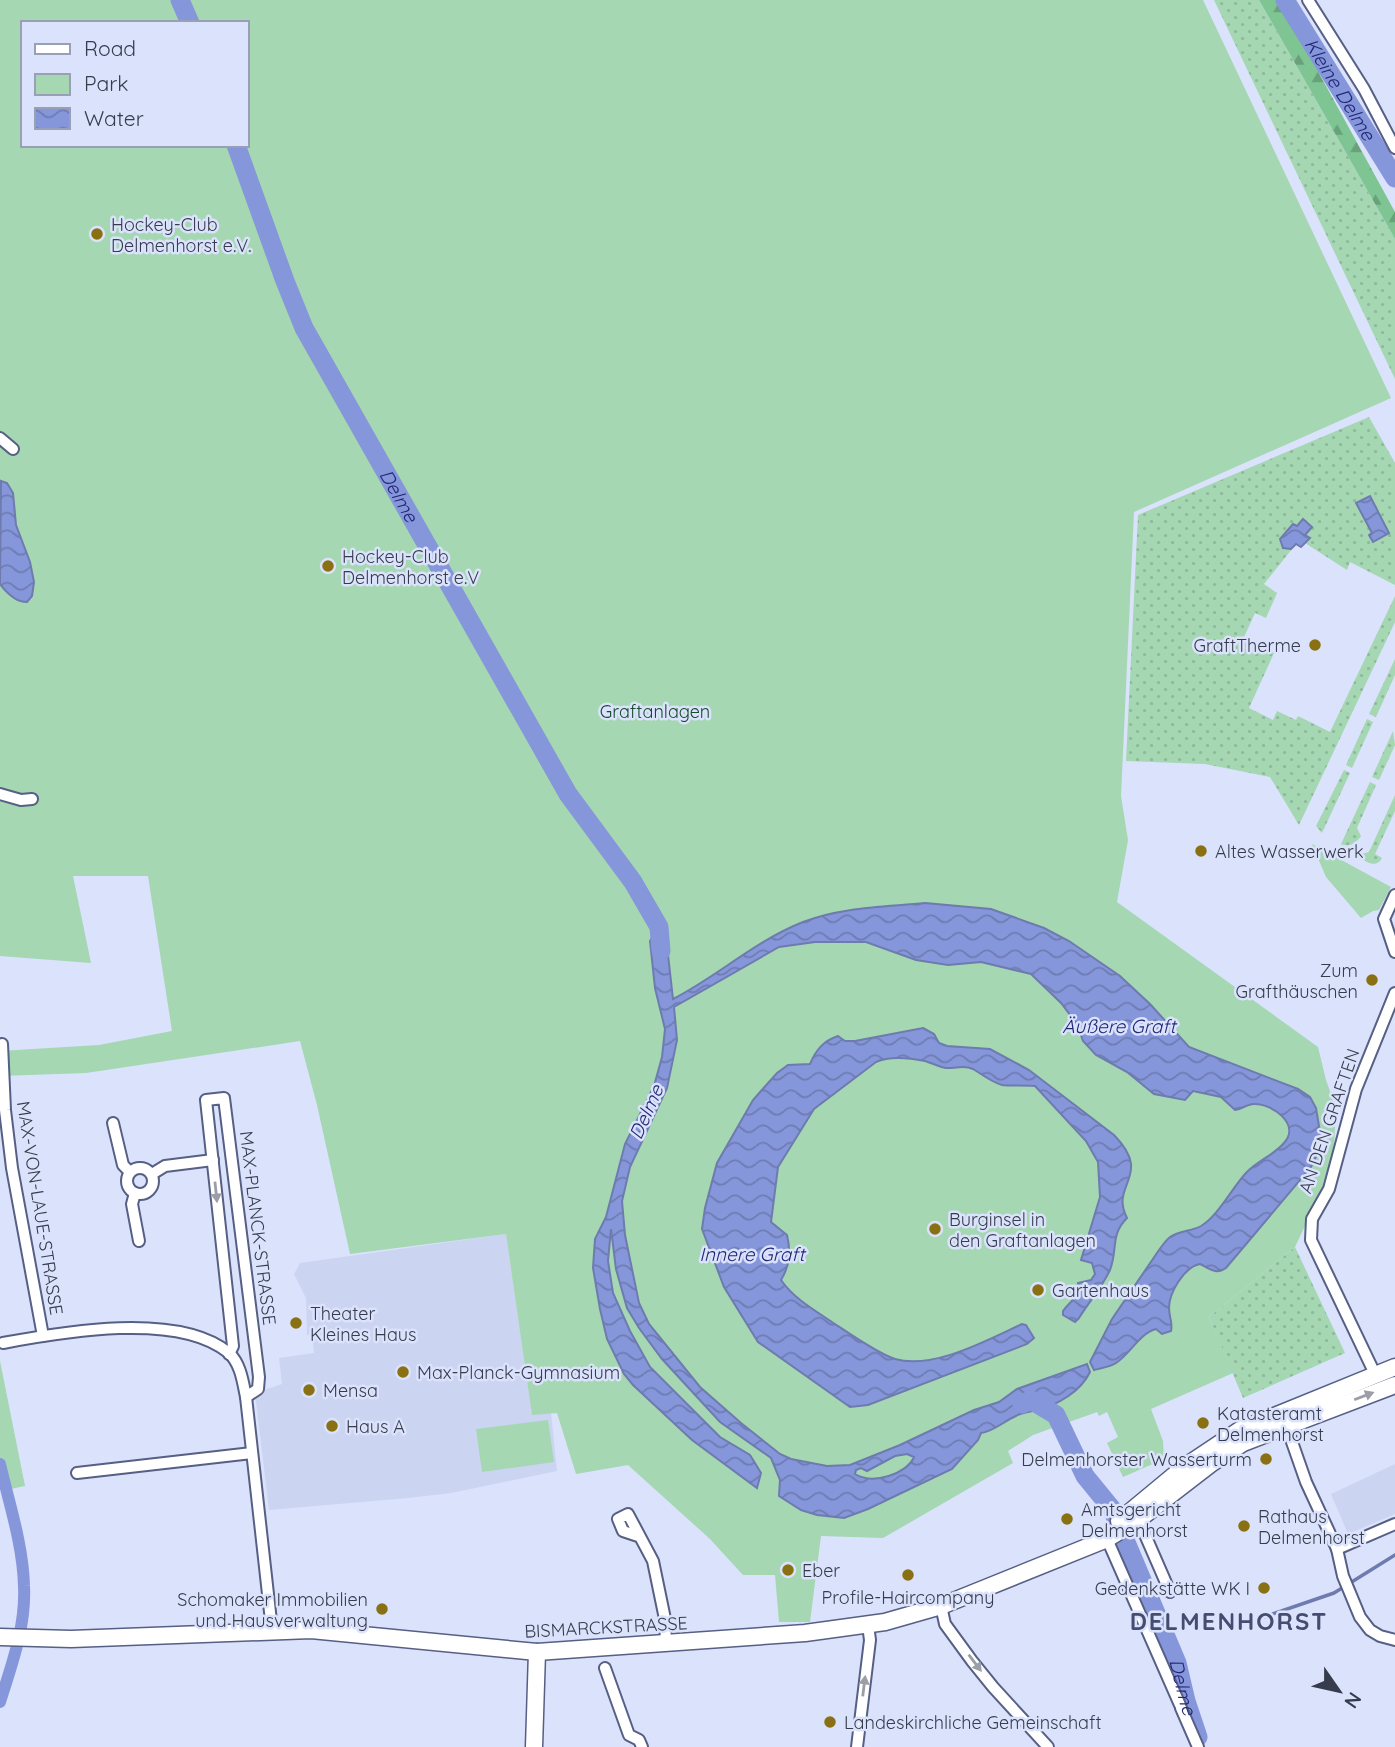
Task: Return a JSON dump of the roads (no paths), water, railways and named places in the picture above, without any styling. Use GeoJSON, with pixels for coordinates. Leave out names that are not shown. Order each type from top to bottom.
{"type":"FeatureCollection","features":[{"type":"Feature","properties":{"kind":"main road"},"geometry":{"type":"LineString","coordinates":[[1284,1419],[1375,1374],[1395,1367]]}},
{"type":"Feature","properties":{"kind":"main road"},"geometry":{"type":"LineString","coordinates":[[1284,1419],[1395,1385]]}},
{"type":"Feature","properties":{"kind":"main road","name":"BISMARCKSTRASSE"},"geometry":{"type":"LineString","coordinates":[[12,1638],[71,1639],[311,1630],[537,1652],[826,1631],[868,1625],[940,1606],[1075,1551],[1122,1525],[1183,1468],[1219,1442],[1247,1426],[1284,1419]]}},
{"type":"Feature","properties":{"kind":"main road"},"geometry":{"type":"LineString","coordinates":[[534,1747],[537,1652]]}},
{"type":"Feature","properties":{"kind":"street"},"geometry":{"type":"LineString","coordinates":[[1308,0],[1364,89],[1395,148]]}},
{"type":"Feature","properties":{"kind":"street"},"geometry":{"type":"LineString","coordinates":[[0,438],[13,449]]}},
{"type":"Feature","properties":{"kind":"street"},"geometry":{"type":"LineString","coordinates":[[0,793],[21,800],[32,799]]}},
{"type":"Feature","properties":{"kind":"street"},"geometry":{"type":"LineString","coordinates":[[1395,895],[1384,919],[1395,952]]}},
{"type":"Feature","properties":{"kind":"street","name":"AN DEN GRAFTEN"},"geometry":{"type":"LineString","coordinates":[[1375,1374],[1311,1240],[1312,1219],[1329,1189],[1356,1088],[1395,993]]}},
{"type":"Feature","properties":{"kind":"street","name":"MAX-VON-LAUE-STRASSE"},"geometry":{"type":"LineString","coordinates":[[2,1044],[5,1110],[12,1168],[43,1336]]}},
{"type":"Feature","properties":{"kind":"street","name":"MAX-PLANCK-STRASSE"},"geometry":{"type":"LineString","coordinates":[[229,1354],[233,1346],[206,1100],[225,1098],[259,1377],[258,1389],[246,1397]]}},
{"type":"Feature","properties":{"kind":"street"},"geometry":{"type":"LineString","coordinates":[[113,1123],[122,1165],[130,1172]]}},
{"type":"Feature","properties":{"kind":"street"},"geometry":{"type":"LineString","coordinates":[[152,1174],[165,1166],[213,1160]]}},
{"type":"Feature","properties":{"kind":"street"},"geometry":{"type":"LineString","coordinates":[[130,1172],[141,1168],[152,1174]]}},
{"type":"Feature","properties":{"kind":"street"},"geometry":{"type":"LineString","coordinates":[[130,1172],[127,1184],[135,1194]]}},
{"type":"Feature","properties":{"kind":"street"},"geometry":{"type":"LineString","coordinates":[[135,1194],[148,1192],[153,1184],[152,1174]]}},
{"type":"Feature","properties":{"kind":"street"},"geometry":{"type":"LineString","coordinates":[[135,1194],[132,1204],[139,1241]]}},
{"type":"Feature","properties":{"kind":"street"},"geometry":{"type":"LineString","coordinates":[[4,1343],[97,1329],[141,1329],[182,1332],[202,1338],[229,1354],[242,1374],[246,1397],[272,1630]]}},
{"type":"Feature","properties":{"kind":"street"},"geometry":{"type":"LineString","coordinates":[[1284,1419],[1306,1482],[1337,1549],[1343,1576],[1360,1617],[1370,1630],[1395,1640]]}},
{"type":"Feature","properties":{"kind":"street"},"geometry":{"type":"LineString","coordinates":[[77,1473],[252,1453]]}},
{"type":"Feature","properties":{"kind":"street"},"geometry":{"type":"LineString","coordinates":[[1337,1549],[1395,1524]]}},
{"type":"Feature","properties":{"kind":"street"},"geometry":{"type":"LineString","coordinates":[[1122,1525],[1170,1591]]}},
{"type":"Feature","properties":{"kind":"street"},"geometry":{"type":"LineString","coordinates":[[1122,1525],[1181,1706],[1198,1747]]}},
{"type":"Feature","properties":{"kind":"street"},"geometry":{"type":"LineString","coordinates":[[638,1536],[653,1561],[665,1619],[666,1643]]}},
{"type":"Feature","properties":{"kind":"street"},"geometry":{"type":"LineString","coordinates":[[940,1606],[945,1624],[972,1661],[1048,1747]]}},
{"type":"Feature","properties":{"kind":"street"},"geometry":{"type":"LineString","coordinates":[[857,1747],[870,1640],[868,1625]]}},
{"type":"Feature","properties":{"kind":"street"},"geometry":{"type":"LineString","coordinates":[[605,1668],[629,1735],[639,1740],[642,1747]]}},
{"type":"Feature","properties":{"kind":"water"},"geometry":{"type":"Polygon","coordinates":[[[1,481],[7,483],[13,493],[16,525],[30,562],[34,582],[32,596],[27,602],[15,598],[0,584],[1,481]]]}},
{"type":"Feature","properties":{"kind":"water"},"geometry":{"type":"Polygon","coordinates":[[[1370,496],[1389,533],[1373,542],[1369,535],[1372,533],[1356,503],[1370,496]]]}},
{"type":"Feature","properties":{"kind":"water"},"geometry":{"type":"Polygon","coordinates":[[[1303,519],[1312,527],[1305,535],[1310,538],[1301,547],[1296,544],[1291,549],[1283,548],[1280,539],[1293,524],[1297,526],[1303,519]]]}},
{"type":"Feature","properties":{"kind":"water","name":"Äußere Graft"},"geometry":{"type":"Polygon","coordinates":[[[925,903],[991,909],[1044,928],[1069,941],[1120,976],[1189,1047],[1298,1089],[1310,1097],[1316,1108],[1322,1144],[1311,1167],[1226,1268],[1216,1271],[1200,1264],[1183,1275],[1170,1302],[1171,1331],[1162,1334],[1156,1329],[1150,1331],[1116,1363],[1094,1370],[1090,1362],[1112,1319],[1163,1245],[1174,1235],[1197,1228],[1207,1221],[1246,1173],[1284,1143],[1289,1129],[1282,1116],[1269,1107],[1255,1104],[1235,1110],[1221,1097],[1193,1091],[1185,1100],[1154,1094],[1127,1072],[1096,1055],[1083,1041],[1077,1024],[1061,1003],[1031,974],[981,962],[948,965],[916,960],[866,942],[815,942],[779,947],[674,1007],[677,1040],[667,1088],[630,1167],[622,1201],[625,1235],[639,1303],[649,1324],[700,1387],[741,1423],[780,1454],[791,1459],[827,1466],[850,1465],[974,1410],[999,1402],[1017,1389],[1087,1364],[1090,1372],[1075,1391],[1061,1401],[1019,1415],[981,1433],[952,1469],[844,1518],[817,1515],[801,1510],[779,1496],[780,1480],[771,1458],[720,1422],[662,1359],[639,1328],[627,1308],[616,1269],[611,1229],[608,1261],[613,1293],[650,1367],[720,1437],[750,1455],[761,1473],[757,1488],[692,1440],[624,1374],[607,1339],[600,1309],[593,1268],[595,1239],[606,1217],[625,1144],[654,1086],[662,1057],[665,1029],[655,988],[650,941],[659,927],[665,928],[673,999],[769,939],[803,922],[848,910],[925,903]],[[907,1454],[895,1456],[867,1471],[861,1468],[856,1470],[855,1474],[871,1478],[889,1476],[904,1468],[914,1457],[907,1454]]]}},
{"type":"Feature","properties":{"kind":"water","name":"Innere Graft"},"geometry":{"type":"Polygon","coordinates":[[[923,1028],[934,1034],[939,1043],[990,1049],[1029,1070],[1114,1135],[1130,1160],[1131,1170],[1123,1196],[1127,1218],[1116,1236],[1110,1270],[1075,1322],[1063,1315],[1063,1311],[1076,1296],[1078,1283],[1091,1280],[1095,1274],[1092,1263],[1081,1260],[1100,1197],[1098,1162],[1086,1141],[1035,1086],[1002,1085],[966,1067],[946,1068],[906,1058],[876,1062],[814,1109],[778,1167],[771,1222],[787,1235],[789,1253],[788,1264],[781,1280],[792,1293],[813,1309],[881,1353],[895,1359],[910,1361],[943,1357],[1022,1324],[1026,1325],[1034,1338],[1027,1344],[868,1405],[850,1407],[758,1342],[724,1287],[702,1229],[705,1208],[717,1163],[753,1100],[777,1073],[788,1065],[810,1064],[821,1047],[838,1036],[845,1041],[855,1041],[923,1028]]]}},
{"type":"Feature","properties":{"kind":"waterway","name":"Delme"},"geometry":{"type":"LineString","coordinates":[[180,0],[189,21]]}},
{"type":"Feature","properties":{"kind":"waterway","name":"Kleine Delme"},"geometry":{"type":"LineString","coordinates":[[1285,0],[1395,178]]}},
{"type":"Feature","properties":{"kind":"waterway","name":"Delme"},"geometry":{"type":"LineString","coordinates":[[237,147],[304,328],[568,794],[633,882],[659,927],[661,951]]}},
{"type":"Feature","properties":{"kind":"waterway","name":"Delme"},"geometry":{"type":"LineString","coordinates":[[1022,1404],[1031,1400],[1056,1415],[1085,1476],[1112,1509],[1177,1663],[1198,1737]]}},
{"type":"Feature","properties":{"kind":"waterway"},"geometry":{"type":"LineString","coordinates":[[0,1464],[21,1555],[24,1601],[17,1645],[0,1702]]}},
{"type":"Feature","properties":{"kind":"waterway"},"geometry":{"type":"LineString","coordinates":[[1258,1619],[1334,1593],[1395,1555]]}},
{"type":"Feature","properties":{"kind":"place","name":"Hockey-Club Delmenhorst e.V."},"geometry":{"type":"Point","coordinates":[97,234]}},
{"type":"Feature","properties":{"kind":"place","name":"Hockey-Club Delmenhorst e.V"},"geometry":{"type":"Point","coordinates":[328,566]}},
{"type":"Feature","properties":{"kind":"place","name":"GraftTherme"},"geometry":{"type":"Point","coordinates":[1315,645]}},
{"type":"Feature","properties":{"kind":"place","name":"Altes Wasserwerk"},"geometry":{"type":"Point","coordinates":[1201,851]}},
{"type":"Feature","properties":{"kind":"place","name":"Zum Grafthäuschen"},"geometry":{"type":"Point","coordinates":[1372,980]}},
{"type":"Feature","properties":{"kind":"place","name":"Burginsel in den Graftanlagen"},"geometry":{"type":"Point","coordinates":[935,1229]}},
{"type":"Feature","properties":{"kind":"place","name":"Gartenhaus"},"geometry":{"type":"Point","coordinates":[1038,1290]}},
{"type":"Feature","properties":{"kind":"place","name":"Theater Kleines Haus"},"geometry":{"type":"Point","coordinates":[296,1323]}},
{"type":"Feature","properties":{"kind":"place","name":"Max-Planck-Gymnasium"},"geometry":{"type":"Point","coordinates":[403,1372]}},
{"type":"Feature","properties":{"kind":"place","name":"Mensa"},"geometry":{"type":"Point","coordinates":[309,1390]}},
{"type":"Feature","properties":{"kind":"place","name":"Katasteramt Delmenhorst"},"geometry":{"type":"Point","coordinates":[1203,1423]}},
{"type":"Feature","properties":{"kind":"place","name":"Haus A"},"geometry":{"type":"Point","coordinates":[332,1426]}},
{"type":"Feature","properties":{"kind":"place","name":"Delmenhorster Wasserturm"},"geometry":{"type":"Point","coordinates":[1266,1459]}},
{"type":"Feature","properties":{"kind":"place","name":"Amtsgericht Delmenhorst"},"geometry":{"type":"Point","coordinates":[1067,1519]}},
{"type":"Feature","properties":{"kind":"place","name":"Rathaus Delmenhorst"},"geometry":{"type":"Point","coordinates":[1244,1526]}},
{"type":"Feature","properties":{"kind":"place","name":"Eber"},"geometry":{"type":"Point","coordinates":[788,1570]}},
{"type":"Feature","properties":{"kind":"place","name":"Profile-Haircompany"},"geometry":{"type":"Point","coordinates":[908,1575]}},
{"type":"Feature","properties":{"kind":"place","name":"Gedenkstätte WK I"},"geometry":{"type":"Point","coordinates":[1264,1588]}},
{"type":"Feature","properties":{"kind":"place","name":"Schomaker Immobilien und Hausverwaltung"},"geometry":{"type":"Point","coordinates":[382,1609]}},
{"type":"Feature","properties":{"kind":"place","name":"Landeskirchliche Gemeinschaft"},"geometry":{"type":"Point","coordinates":[830,1722]}},
{"type":"Feature","properties":{"kind":"district","name":"DELMENHORST"},"geometry":{"type":"Point","coordinates":[1229,1621]}},
{"type":"Feature","properties":{"kind":"park label","name":"Graftanlagen"},"geometry":{"type":"Point","coordinates":[655,711]}}]}
